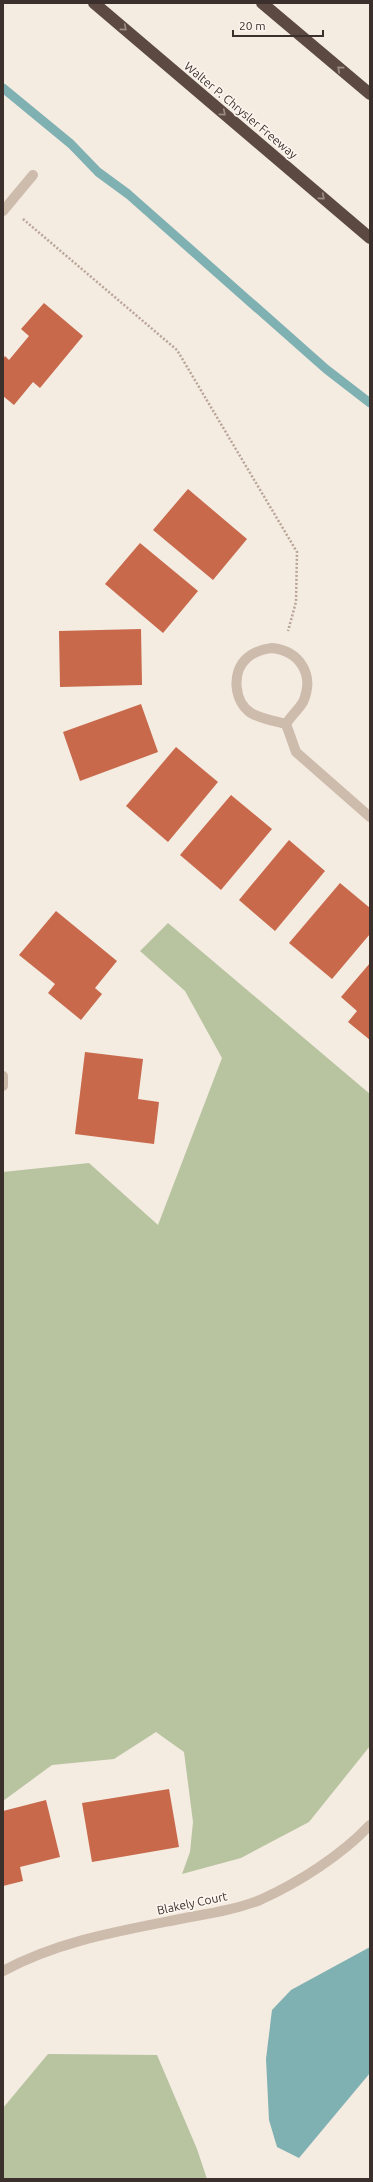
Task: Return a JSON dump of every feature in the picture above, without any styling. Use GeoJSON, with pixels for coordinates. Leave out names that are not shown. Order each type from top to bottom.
{"type":"FeatureCollection","features":[{"type":"Feature","properties":{"kind":"highway","name":"Walter P. Chrysler Freeway"},"geometry":{"type":"LineString","coordinates":[[94,3],[370,238]]}},
{"type":"Feature","properties":{"kind":"highway"},"geometry":{"type":"LineString","coordinates":[[262,3],[370,94]]}},
{"type":"Feature","properties":{"kind":"street"},"geometry":{"type":"LineString","coordinates":[[5,208],[33,175]]}},
{"type":"Feature","properties":{"kind":"street"},"geometry":{"type":"LineString","coordinates":[[272,648],[282,649],[299,660],[308,677],[307,692],[302,704],[286,724],[264,719],[250,712],[239,698],[236,683],[239,669],[246,658],[261,650],[272,648]]}},
{"type":"Feature","properties":{"kind":"street"},"geometry":{"type":"LineString","coordinates":[[286,724],[296,752],[370,817]]}},
{"type":"Feature","properties":{"kind":"street"},"geometry":{"type":"LineString","coordinates":[[3,1076],[3,1086]]}},
{"type":"Feature","properties":{"kind":"street","name":"Blakely Court"},"geometry":{"type":"LineString","coordinates":[[3,1971],[58,1946],[92,1936],[221,1911],[260,1900],[316,1869],[370,1824]]}},
{"type":"Feature","properties":{"kind":"path"},"geometry":{"type":"LineString","coordinates":[[5,208],[177,350],[297,552],[296,602],[282,649]]}},
{"type":"Feature","properties":{"kind":"green space"},"geometry":{"type":"Polygon","coordinates":[[[168,923],[370,1094],[370,1746],[309,1822],[241,1858],[182,1874],[190,1852],[193,1822],[184,1752],[156,1732],[114,1759],[52,1765],[3,1801],[3,1172],[89,1163],[158,1225],[222,1058],[185,991],[140,951],[168,923]]]}},
{"type":"Feature","properties":{"kind":"green space"},"geometry":{"type":"Polygon","coordinates":[[[48,2054],[157,2055],[197,2149],[207,2179],[3,2179],[3,2108],[48,2054]]]}},
{"type":"Feature","properties":{"kind":"water"},"geometry":{"type":"Polygon","coordinates":[[[370,1947],[370,2073],[299,2158],[277,2147],[269,2120],[266,2059],[272,2010],[291,1990],[370,1947]]]}},
{"type":"Feature","properties":{"kind":"building"},"geometry":{"type":"Polygon","coordinates":[[[44,303],[83,336],[40,388],[33,382],[14,405],[3,396],[3,359],[5,356],[9,360],[29,336],[21,329],[44,303]]]}},
{"type":"Feature","properties":{"kind":"building"},"geometry":{"type":"Polygon","coordinates":[[[188,489],[247,539],[213,580],[153,530],[188,489]]]}},
{"type":"Feature","properties":{"kind":"building"},"geometry":{"type":"Polygon","coordinates":[[[140,543],[198,591],[163,633],[105,584],[140,543]]]}},
{"type":"Feature","properties":{"kind":"building"},"geometry":{"type":"Polygon","coordinates":[[[141,629],[142,685],[60,687],[59,631],[141,629]]]}},
{"type":"Feature","properties":{"kind":"building"},"geometry":{"type":"Polygon","coordinates":[[[141,704],[158,752],[80,781],[63,732],[141,704]]]}},
{"type":"Feature","properties":{"kind":"building"},"geometry":{"type":"Polygon","coordinates":[[[176,747],[218,782],[168,842],[126,806],[176,747]]]}},
{"type":"Feature","properties":{"kind":"building"},"geometry":{"type":"Polygon","coordinates":[[[231,795],[272,829],[221,890],[180,855],[231,795]]]}},
{"type":"Feature","properties":{"kind":"building"},"geometry":{"type":"Polygon","coordinates":[[[289,840],[325,871],[275,931],[239,900],[289,840]]]}},
{"type":"Feature","properties":{"kind":"building"},"geometry":{"type":"Polygon","coordinates":[[[340,883],[370,908],[370,934],[332,979],[289,943],[340,883]]]}},
{"type":"Feature","properties":{"kind":"building"},"geometry":{"type":"Polygon","coordinates":[[[56,911],[117,961],[95,988],[102,994],[81,1020],[48,993],[55,984],[19,955],[56,911]]]}},
{"type":"Feature","properties":{"kind":"building"},"geometry":{"type":"Polygon","coordinates":[[[370,963],[370,1040],[348,1022],[357,1011],[341,997],[370,963]]]}},
{"type":"Feature","properties":{"kind":"building"},"geometry":{"type":"Polygon","coordinates":[[[85,1052],[143,1059],[138,1099],[159,1102],[154,1144],[75,1134],[85,1052]]]}},
{"type":"Feature","properties":{"kind":"building"},"geometry":{"type":"Polygon","coordinates":[[[169,1789],[179,1847],[92,1862],[82,1803],[169,1789]]]}},
{"type":"Feature","properties":{"kind":"building"},"geometry":{"type":"Polygon","coordinates":[[[46,1800],[60,1857],[20,1867],[23,1881],[3,1886],[3,1811],[46,1800]]]}},
{"type":"Feature","properties":{"kind":"waterway"},"geometry":{"type":"LineString","coordinates":[[3,88],[71,144],[98,172],[128,194],[326,369],[370,403]]}}]}
